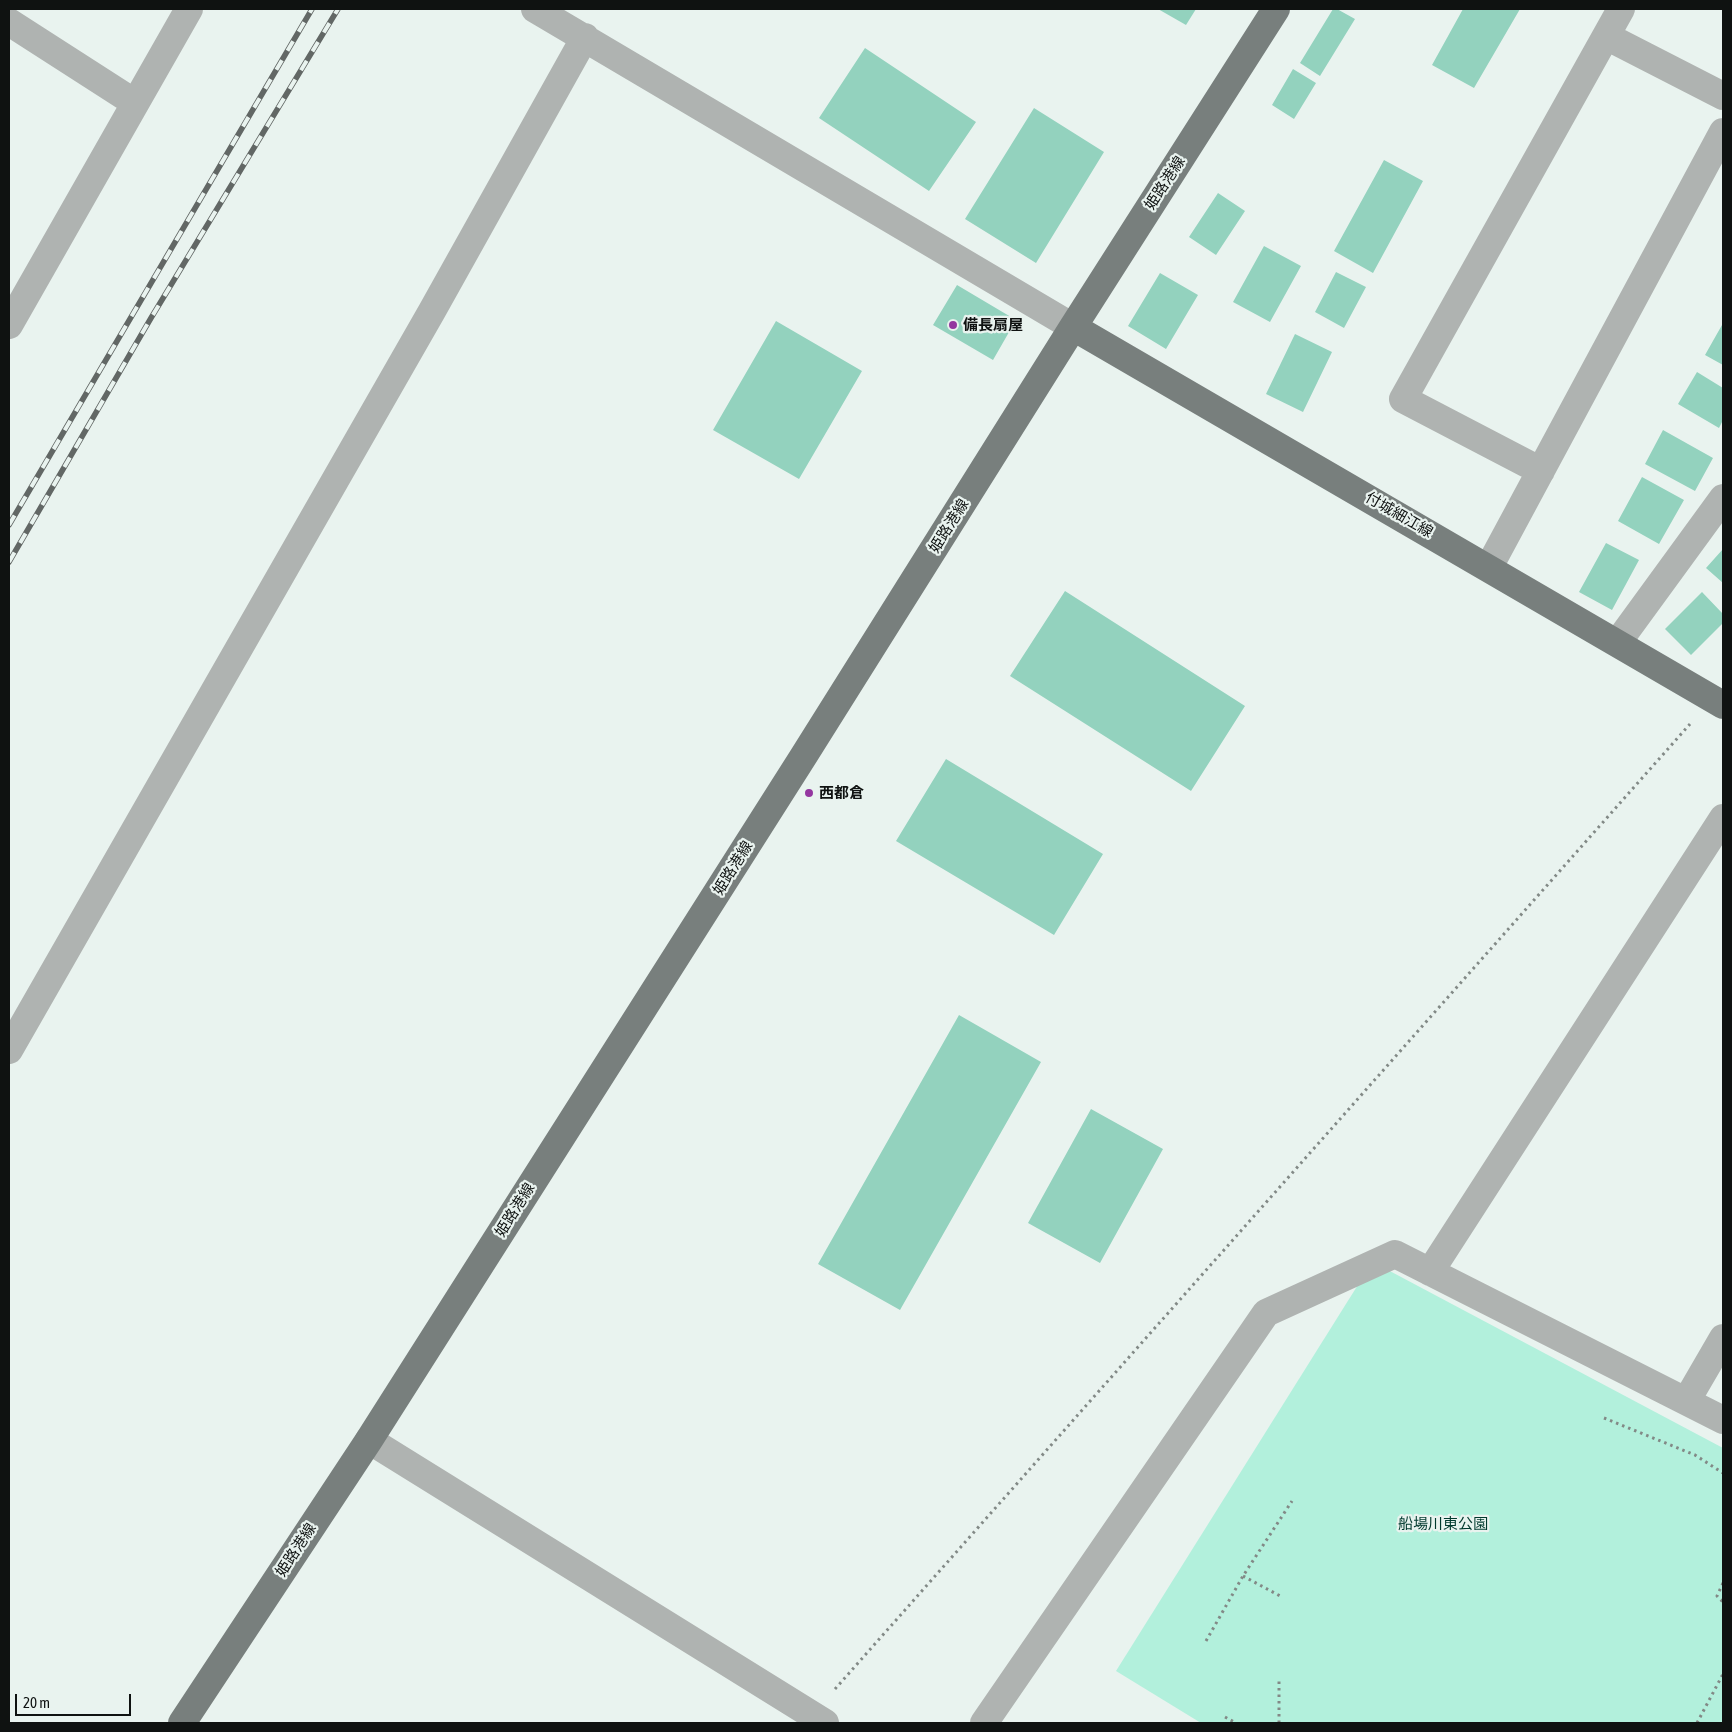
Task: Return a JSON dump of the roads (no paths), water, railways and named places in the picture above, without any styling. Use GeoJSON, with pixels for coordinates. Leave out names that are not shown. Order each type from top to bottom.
{"type":"FeatureCollection","features":[{"type":"Feature","properties":{"kind":"main road","name":"姫路港線"},"geometry":{"type":"LineString","coordinates":[[182,1723],[369,1440],[793,774],[1073,327],[1276,9]]}},
{"type":"Feature","properties":{"kind":"main road","name":"付城細江線"},"geometry":{"type":"LineString","coordinates":[[1073,327],[1489,567],[1718,702]]}},
{"type":"Feature","properties":{"kind":"street"},"geometry":{"type":"LineString","coordinates":[[9,325],[189,9]]}},
{"type":"Feature","properties":{"kind":"street"},"geometry":{"type":"LineString","coordinates":[[535,9],[1073,327]]}},
{"type":"Feature","properties":{"kind":"street"},"geometry":{"type":"LineString","coordinates":[[1541,471],[1403,399],[1621,9]]}},
{"type":"Feature","properties":{"kind":"street"},"geometry":{"type":"LineString","coordinates":[[9,22],[136,103]]}},
{"type":"Feature","properties":{"kind":"street"},"geometry":{"type":"LineString","coordinates":[[1606,36],[1723,96]]}},
{"type":"Feature","properties":{"kind":"street"},"geometry":{"type":"LineString","coordinates":[[9,1050],[432,311],[585,37]]}},
{"type":"Feature","properties":{"kind":"street"},"geometry":{"type":"LineString","coordinates":[[1489,567],[1723,132]]}},
{"type":"Feature","properties":{"kind":"street"},"geometry":{"type":"LineString","coordinates":[[1618,642],[1723,498]]}},
{"type":"Feature","properties":{"kind":"street"},"geometry":{"type":"LineString","coordinates":[[1430,1272],[1723,818]]}},
{"type":"Feature","properties":{"kind":"street"},"geometry":{"type":"LineString","coordinates":[[984,1723],[1266,1313],[1395,1254],[1687,1400],[1723,1420]]}},
{"type":"Feature","properties":{"kind":"street"},"geometry":{"type":"LineString","coordinates":[[1687,1400],[1723,1338]]}},
{"type":"Feature","properties":{"kind":"street"},"geometry":{"type":"LineString","coordinates":[[369,1440],[825,1723]]}},
{"type":"Feature","properties":{"kind":"railway"},"geometry":{"type":"LineString","coordinates":[[9,525],[312,9]]}},
{"type":"Feature","properties":{"kind":"railway"},"geometry":{"type":"LineString","coordinates":[[9,562],[151,318],[338,9]]}},
{"type":"Feature","properties":{"kind":"place","name":"備長扇屋"},"geometry":{"type":"Point","coordinates":[953,325]}},
{"type":"Feature","properties":{"kind":"place","name":"西都倉"},"geometry":{"type":"Point","coordinates":[809,793]}},
{"type":"Feature","properties":{"kind":"park label","name":"船場川東公園"},"geometry":{"type":"Point","coordinates":[1443,1524]}}]}
